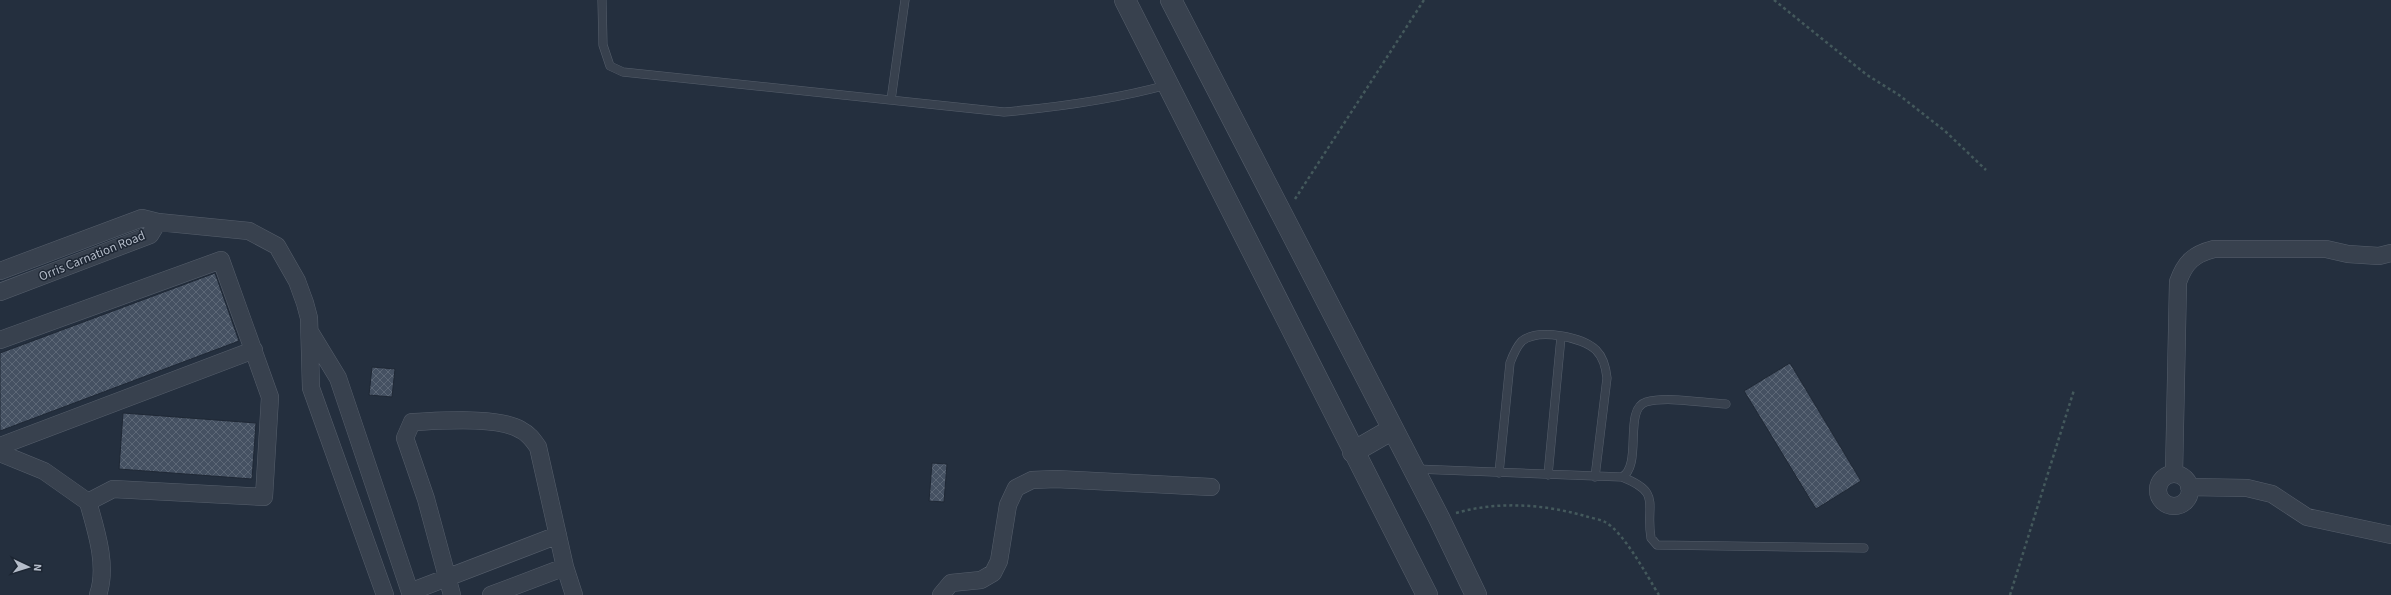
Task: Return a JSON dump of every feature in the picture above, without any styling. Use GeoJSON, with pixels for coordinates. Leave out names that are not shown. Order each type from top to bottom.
{"type":"FeatureCollection","features":[{"type":"Feature","properties":{"kind":"street"},"geometry":{"type":"LineString","coordinates":[[1125,0],[1353,452],[1427,595]]}},
{"type":"Feature","properties":{"kind":"street"},"geometry":{"type":"LineString","coordinates":[[1171,0],[1414,469],[1476,595]]}},
{"type":"Feature","properties":{"kind":"street","name":"Orris Carnation Road"},"geometry":{"type":"LineString","coordinates":[[0,271],[142,218],[158,222],[150,235],[0,292]]}},
{"type":"Feature","properties":{"kind":"street"},"geometry":{"type":"LineString","coordinates":[[158,222],[249,231],[277,246],[297,281],[309,318],[311,388],[385,595]]}},
{"type":"Feature","properties":{"kind":"street"},"geometry":{"type":"LineString","coordinates":[[2174,474],[2178,282],[2188,263],[2198,253],[2214,249],[2326,249],[2348,254],[2379,256],[2391,253]]}},
{"type":"Feature","properties":{"kind":"street"},"geometry":{"type":"LineString","coordinates":[[0,340],[221,260],[270,397],[264,497],[113,489],[88,502]]}},
{"type":"Feature","properties":{"kind":"street"},"geometry":{"type":"LineString","coordinates":[[310,332],[338,378],[411,593],[558,535]]}},
{"type":"Feature","properties":{"kind":"street"},"geometry":{"type":"LineString","coordinates":[[0,446],[254,350]]}},
{"type":"Feature","properties":{"kind":"street"},"geometry":{"type":"LineString","coordinates":[[452,595],[426,499],[405,438],[412,422],[460,420],[509,424],[529,435],[538,447],[565,567],[574,595]]}},
{"type":"Feature","properties":{"kind":"street"},"geometry":{"type":"LineString","coordinates":[[1353,452],[1393,429]]}},
{"type":"Feature","properties":{"kind":"street"},"geometry":{"type":"LineString","coordinates":[[0,453],[44,471],[88,502],[100,544],[101,587],[98,595]]}},
{"type":"Feature","properties":{"kind":"street"},"geometry":{"type":"LineString","coordinates":[[2174,474],[2186,480],[2189,487],[2186,500],[2180,505],[2166,505],[2161,500],[2158,487],[2166,476],[2174,474]]}},
{"type":"Feature","properties":{"kind":"street"},"geometry":{"type":"LineString","coordinates":[[942,595],[951,583],[981,580],[993,573],[999,561],[1008,505],[1016,488],[1032,480],[1056,479],[1211,487]]}},
{"type":"Feature","properties":{"kind":"street"},"geometry":{"type":"LineString","coordinates":[[2189,487],[2253,490],[2272,494],[2307,518],[2391,535]]}},
{"type":"Feature","properties":{"kind":"street"},"geometry":{"type":"LineString","coordinates":[[491,595],[565,567]]}},
{"type":"Feature","properties":{"kind":"lane"},"geometry":{"type":"LineString","coordinates":[[602,0],[603,45],[610,66],[623,72],[1004,112],[1121,98],[1167,85]]}},
{"type":"Feature","properties":{"kind":"lane"},"geometry":{"type":"LineString","coordinates":[[892,100],[905,0]]}},
{"type":"Feature","properties":{"kind":"lane"},"geometry":{"type":"LineString","coordinates":[[1499,473],[1510,363],[1514,351],[1523,341],[1533,336],[1561,337],[1572,338],[1588,344],[1597,351],[1605,363],[1607,378],[1595,477]]}},
{"type":"Feature","properties":{"kind":"lane"},"geometry":{"type":"LineString","coordinates":[[1548,475],[1561,337]]}},
{"type":"Feature","properties":{"kind":"lane"},"geometry":{"type":"LineString","coordinates":[[1622,477],[1627,474],[1631,464],[1635,417],[1639,406],[1644,402],[1659,400],[1726,404]]}},
{"type":"Feature","properties":{"kind":"lane"},"geometry":{"type":"LineString","coordinates":[[1414,469],[1622,477],[1644,487],[1648,493],[1651,504],[1651,538],[1657,545],[1864,548]]}},
{"type":"Feature","properties":{"kind":"path"},"geometry":{"type":"LineString","coordinates":[[1283,216],[1424,0]]}},
{"type":"Feature","properties":{"kind":"path"},"geometry":{"type":"LineString","coordinates":[[1774,0],[1868,75],[1899,95],[1945,131],[1986,170]]}},
{"type":"Feature","properties":{"kind":"path"},"geometry":{"type":"LineString","coordinates":[[2010,595],[2074,390]]}},
{"type":"Feature","properties":{"kind":"path"},"geometry":{"type":"LineString","coordinates":[[1439,518],[1476,507],[1518,504],[1572,512],[1606,522],[1630,548],[1659,595]]}},
{"type":"Feature","properties":{"kind":"building"},"geometry":{"type":"Polygon","coordinates":[[[215,273],[239,341],[0,431],[0,353],[215,273]]]}},
{"type":"Feature","properties":{"kind":"building"},"geometry":{"type":"Polygon","coordinates":[[[1790,363],[1861,481],[1816,509],[1744,391],[1790,363]]]}},
{"type":"Feature","properties":{"kind":"building"},"geometry":{"type":"Polygon","coordinates":[[[372,367],[395,369],[392,397],[369,395],[372,367]]]}},
{"type":"Feature","properties":{"kind":"building"},"geometry":{"type":"Polygon","coordinates":[[[123,413],[256,423],[252,479],[119,469],[123,413]]]}},
{"type":"Feature","properties":{"kind":"building"},"geometry":{"type":"Polygon","coordinates":[[[932,463],[947,464],[944,502],[929,501],[932,463]]]}}]}
